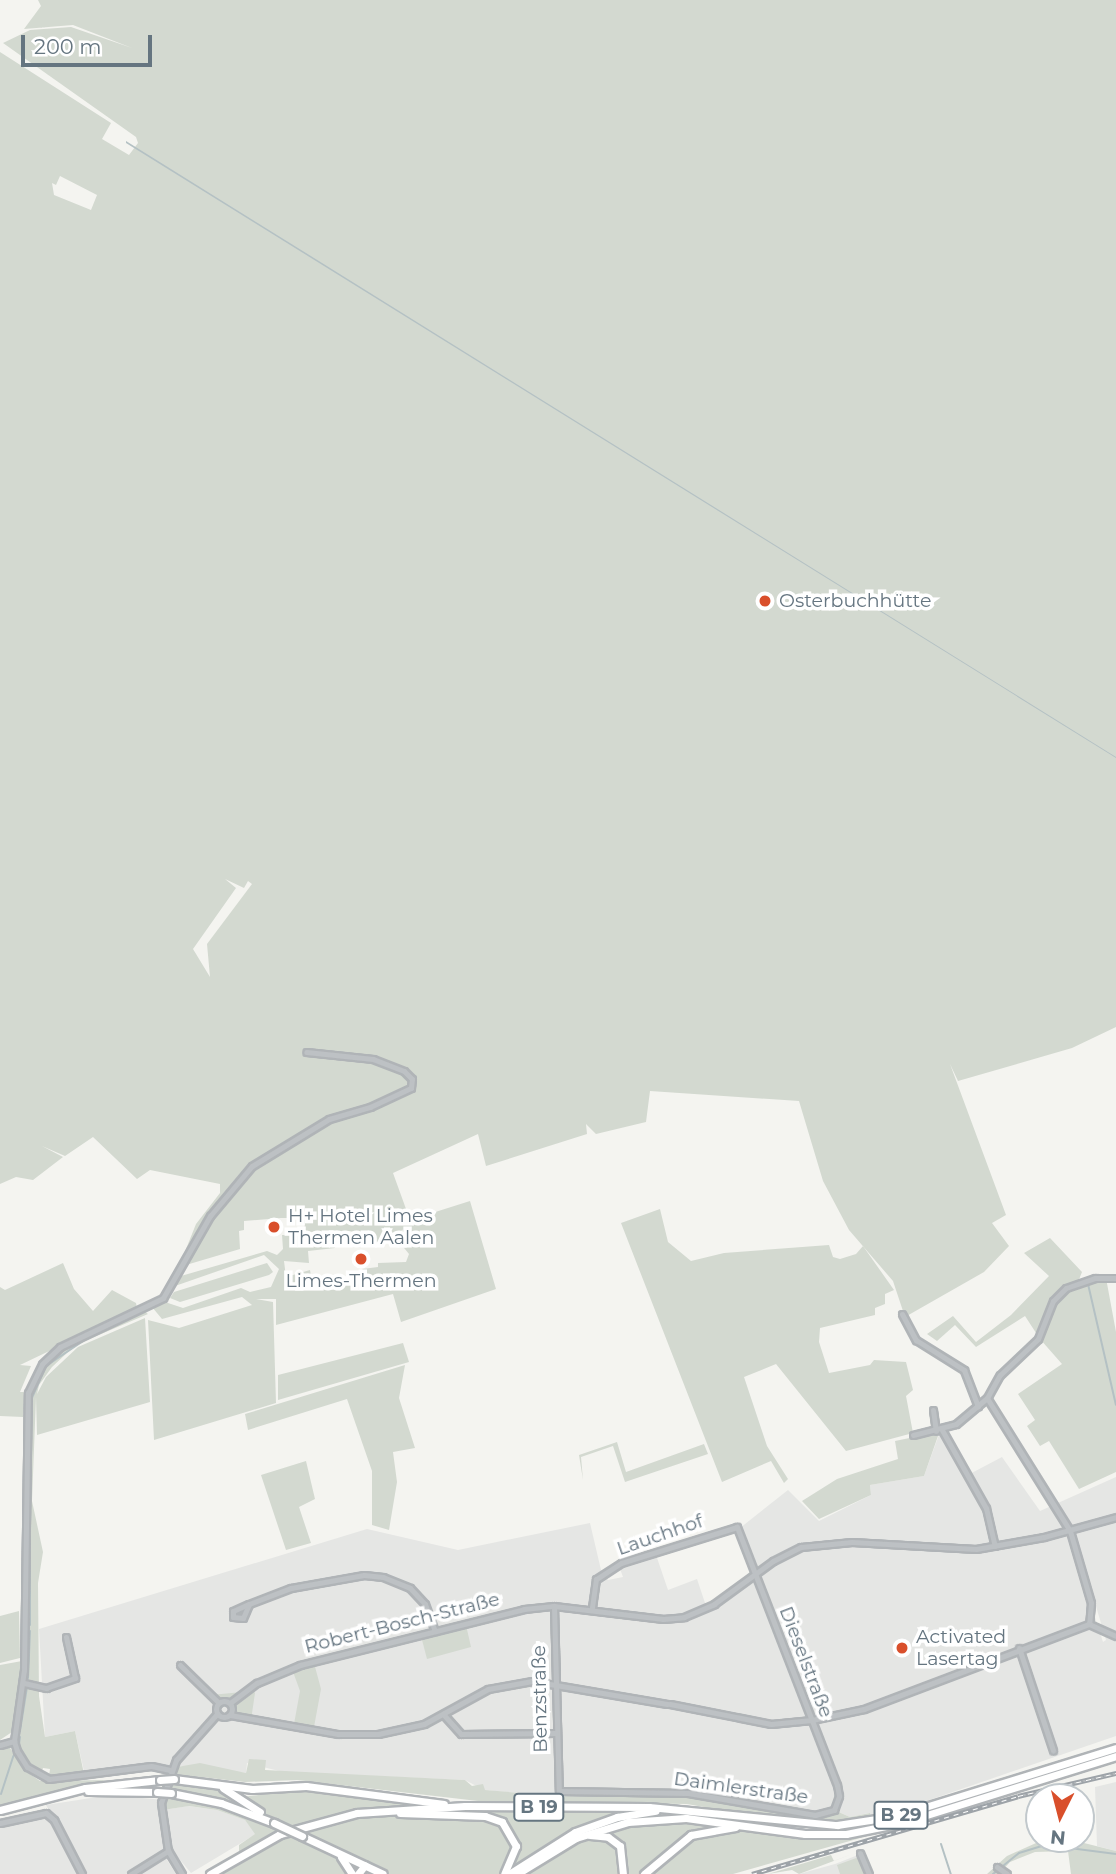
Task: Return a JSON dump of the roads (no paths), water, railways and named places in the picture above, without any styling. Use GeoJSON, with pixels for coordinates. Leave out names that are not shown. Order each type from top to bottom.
{"type":"FeatureCollection","features":[{"type":"Feature","properties":{"kind":"highway","name":"B 29"},"geometry":{"type":"LineString","coordinates":[[507,1874],[543,1849],[593,1825],[643,1812],[685,1810],[807,1825],[867,1822],[1116,1748]]}},
{"type":"Feature","properties":{"kind":"highway","name":"B 29"},"geometry":{"type":"LineString","coordinates":[[576,1838],[610,1826],[655,1818],[814,1835],[873,1830],[1116,1756]]}},
{"type":"Feature","properties":{"kind":"highway","name":"B 19"},"geometry":{"type":"LineString","coordinates":[[0,1810],[52,1795],[174,1779],[251,1789],[306,1786],[466,1806],[685,1810]]}},
{"type":"Feature","properties":{"kind":"highway","name":"B 19"},"geometry":{"type":"LineString","coordinates":[[205,1781],[235,1795],[271,1821]]}},
{"type":"Feature","properties":{"kind":"highway","name":"B 19"},"geometry":{"type":"LineString","coordinates":[[52,1795],[158,1792],[221,1803],[271,1821],[316,1843],[341,1857],[352,1874]]}},
{"type":"Feature","properties":{"kind":"highway"},"geometry":{"type":"LineString","coordinates":[[357,1813],[466,1806]]}},
{"type":"Feature","properties":{"kind":"highway","name":"B 19"},"geometry":{"type":"LineString","coordinates":[[210,1874],[280,1834],[357,1813],[495,1818],[512,1831],[516,1846],[507,1874]]}},
{"type":"Feature","properties":{"kind":"highway","name":"B 29"},"geometry":{"type":"LineString","coordinates":[[644,1874],[691,1835],[717,1828],[757,1827]]}},
{"type":"Feature","properties":{"kind":"highway","name":"B 19"},"geometry":{"type":"LineString","coordinates":[[517,1874],[576,1838],[598,1835],[614,1841],[624,1853],[623,1874]]}},
{"type":"Feature","properties":{"kind":"highway","name":"B 19"},"geometry":{"type":"LineString","coordinates":[[316,1843],[363,1870],[383,1874]]}},
{"type":"Feature","properties":{"kind":"highway"},"geometry":{"type":"LineString","coordinates":[[341,1857],[373,1874]]}},
{"type":"Feature","properties":{"kind":"highway","name":"B 19"},"geometry":{"type":"LineString","coordinates":[[216,1874],[229,1861]]}},
{"type":"Feature","properties":{"kind":"street"},"geometry":{"type":"LineString","coordinates":[[170,1770],[151,1766],[48,1779],[27,1767],[14,1741],[24,1683],[25,1411],[31,1383],[60,1347],[163,1298],[210,1216],[252,1166],[329,1119],[370,1107],[411,1088],[412,1079],[404,1071],[373,1059],[306,1052]]}},
{"type":"Feature","properties":{"kind":"street"},"geometry":{"type":"LineString","coordinates":[[913,1435],[939,1431],[987,1398],[1000,1375],[1038,1339],[1056,1296],[1083,1281],[1116,1278]]}},
{"type":"Feature","properties":{"kind":"street"},"geometry":{"type":"LineString","coordinates":[[902,1314],[916,1340],[964,1370],[978,1406]]}},
{"type":"Feature","properties":{"kind":"street"},"geometry":{"type":"LineString","coordinates":[[987,1398],[1070,1531],[1089,1594],[1089,1624]]}},
{"type":"Feature","properties":{"kind":"street"},"geometry":{"type":"LineString","coordinates":[[933,1410],[939,1431],[986,1508],[995,1546]]}},
{"type":"Feature","properties":{"kind":"street","name":"Robert-Bosch-Straße"},"geometry":{"type":"LineString","coordinates":[[230,1703],[278,1673],[524,1609],[554,1606],[663,1619],[684,1617],[714,1604],[754,1573],[801,1547],[825,1542],[953,1549],[995,1546],[1070,1531],[1116,1517]]}},
{"type":"Feature","properties":{"kind":"street","name":"Dieselstraße"},"geometry":{"type":"LineString","coordinates":[[737,1527],[837,1785],[839,1796],[834,1810]]}},
{"type":"Feature","properties":{"kind":"street","name":"Lauchhof"},"geometry":{"type":"LineString","coordinates":[[592,1609],[596,1579],[639,1555],[737,1527]]}},
{"type":"Feature","properties":{"kind":"street"},"geometry":{"type":"LineString","coordinates":[[249,1604],[291,1588],[335,1579],[383,1577],[411,1588],[425,1604],[435,1631]]}},
{"type":"Feature","properties":{"kind":"street","name":"Benzstraße"},"geometry":{"type":"LineString","coordinates":[[554,1606],[559,1791]]}},
{"type":"Feature","properties":{"kind":"street"},"geometry":{"type":"LineString","coordinates":[[217,1714],[360,1735],[408,1728],[443,1714],[488,1689],[532,1681],[555,1682],[771,1724],[812,1720],[864,1709],[1019,1648],[1089,1624],[1116,1636]]}},
{"type":"Feature","properties":{"kind":"street"},"geometry":{"type":"LineString","coordinates":[[24,1683],[46,1688],[75,1678],[66,1637]]}},
{"type":"Feature","properties":{"kind":"street"},"geometry":{"type":"LineString","coordinates":[[1019,1648],[1053,1750]]}},
{"type":"Feature","properties":{"kind":"street"},"geometry":{"type":"LineString","coordinates":[[180,1665],[219,1703],[230,1703],[230,1714]]}},
{"type":"Feature","properties":{"kind":"street"},"geometry":{"type":"LineString","coordinates":[[179,1872],[167,1851],[161,1803],[170,1770],[195,1734],[217,1714],[219,1703]]}},
{"type":"Feature","properties":{"kind":"street"},"geometry":{"type":"LineString","coordinates":[[443,1714],[461,1734],[556,1733]]}},
{"type":"Feature","properties":{"kind":"street"},"geometry":{"type":"LineString","coordinates":[[0,1745],[14,1741]]}},
{"type":"Feature","properties":{"kind":"street","name":"Daimlerstraße"},"geometry":{"type":"LineString","coordinates":[[559,1791],[688,1793],[815,1815],[834,1810]]}},
{"type":"Feature","properties":{"kind":"street"},"geometry":{"type":"LineString","coordinates":[[0,1823],[37,1811],[46,1813],[82,1874]]}},
{"type":"Feature","properties":{"kind":"street"},"geometry":{"type":"LineString","coordinates":[[131,1874],[167,1851]]}},
{"type":"Feature","properties":{"kind":"street"},"geometry":{"type":"LineString","coordinates":[[860,1853],[869,1874]]}},
{"type":"Feature","properties":{"kind":"street"},"geometry":{"type":"LineString","coordinates":[[999,1868],[1007,1874]]}},
{"type":"Feature","properties":{"kind":"waterway"},"geometry":{"type":"LineString","coordinates":[[1088,1284],[1116,1405]]}},
{"type":"Feature","properties":{"kind":"waterway"},"geometry":{"type":"LineString","coordinates":[[90,1336],[108,1328]]}},
{"type":"Feature","properties":{"kind":"waterway"},"geometry":{"type":"LineString","coordinates":[[31,1400],[46,1366],[89,1337]]}},
{"type":"Feature","properties":{"kind":"waterway"},"geometry":{"type":"LineString","coordinates":[[29,1490],[30,1481]]}},
{"type":"Feature","properties":{"kind":"waterway"},"geometry":{"type":"LineString","coordinates":[[30,1537],[30,1625]]}},
{"type":"Feature","properties":{"kind":"waterway"},"geometry":{"type":"LineString","coordinates":[[28,1678],[30,1631]]}},
{"type":"Feature","properties":{"kind":"waterway"},"geometry":{"type":"LineString","coordinates":[[20,1731],[27,1687]]}},
{"type":"Feature","properties":{"kind":"waterway"},"geometry":{"type":"LineString","coordinates":[[19,1744],[20,1737]]}},
{"type":"Feature","properties":{"kind":"waterway"},"geometry":{"type":"LineString","coordinates":[[1,1794],[13,1756]]}},
{"type":"Feature","properties":{"kind":"waterway"},"geometry":{"type":"LineString","coordinates":[[941,1844],[951,1874]]}},
{"type":"Feature","properties":{"kind":"waterway"},"geometry":{"type":"LineString","coordinates":[[993,1874],[1019,1853],[1046,1845],[1116,1854]]}},
{"type":"Feature","properties":{"kind":"railway"},"geometry":{"type":"LineString","coordinates":[[752,1874],[1018,1796],[1116,1773]]}},
{"type":"Feature","properties":{"kind":"place","name":"Osterbuchhütte"},"geometry":{"type":"Point","coordinates":[765,601]}},
{"type":"Feature","properties":{"kind":"place","name":"H+ Hotel Limes Thermen Aalen"},"geometry":{"type":"Point","coordinates":[274,1227]}},
{"type":"Feature","properties":{"kind":"place","name":"Limes-Thermen"},"geometry":{"type":"Point","coordinates":[361,1259]}},
{"type":"Feature","properties":{"kind":"place","name":"Activated Lasertag"},"geometry":{"type":"Point","coordinates":[902,1648]}}]}
